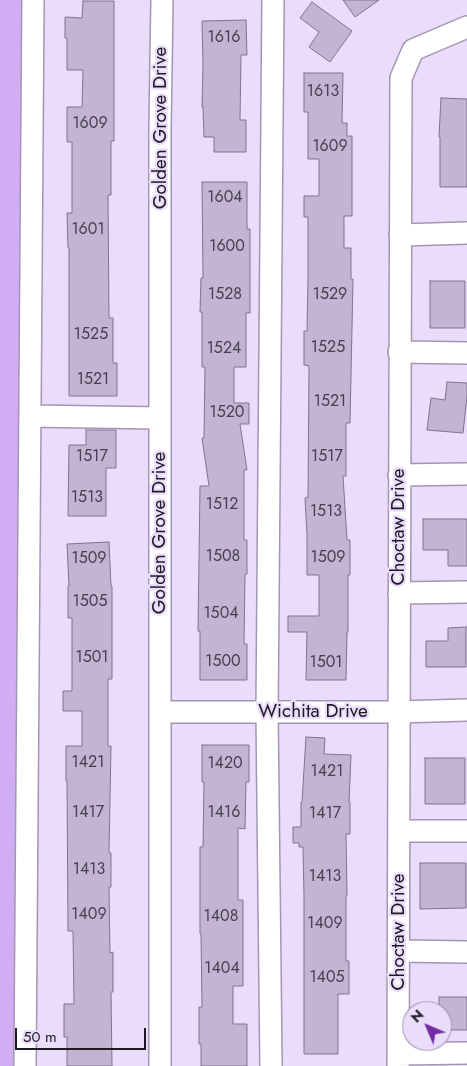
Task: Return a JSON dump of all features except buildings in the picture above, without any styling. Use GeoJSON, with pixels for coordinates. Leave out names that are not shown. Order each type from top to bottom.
{"type":"FeatureCollection","features":[{"type":"Feature","properties":{"kind":"street"},"geometry":{"type":"LineString","coordinates":[[25,1066],[33,0]]}},
{"type":"Feature","properties":{"kind":"street","name":"Golden Grove Drive"},"geometry":{"type":"LineString","coordinates":[[160,1066],[160,148],[162,0]]}},
{"type":"Feature","properties":{"kind":"street"},"geometry":{"type":"LineString","coordinates":[[271,1066],[267,712],[273,0]]}},
{"type":"Feature","properties":{"kind":"street","name":"Choctaw Drive"},"geometry":{"type":"LineString","coordinates":[[398,1060],[400,78],[413,50],[467,27]]}},
{"type":"Feature","properties":{"kind":"street"},"geometry":{"type":"LineString","coordinates":[[400,235],[467,233]]}},
{"type":"Feature","properties":{"kind":"street"},"geometry":{"type":"LineString","coordinates":[[399,352],[467,353]]}},
{"type":"Feature","properties":{"kind":"street"},"geometry":{"type":"LineString","coordinates":[[30,416],[160,418]]}},
{"type":"Feature","properties":{"kind":"street"},"geometry":{"type":"LineString","coordinates":[[399,475],[467,474]]}},
{"type":"Feature","properties":{"kind":"street"},"geometry":{"type":"LineString","coordinates":[[399,593],[467,592]]}},
{"type":"Feature","properties":{"kind":"street","name":"Wichita Drive"},"geometry":{"type":"LineString","coordinates":[[160,712],[399,712],[467,710]]}},
{"type":"Feature","properties":{"kind":"street"},"geometry":{"type":"LineString","coordinates":[[399,831],[467,831]]}},
{"type":"Feature","properties":{"kind":"street"},"geometry":{"type":"LineString","coordinates":[[399,951],[467,952]]}},
{"type":"Feature","properties":{"kind":"street"},"geometry":{"type":"LineString","coordinates":[[398,1060],[467,1052]]}},
{"type":"Feature","properties":{"kind":"shaded area"},"geometry":{"type":"Polygon","coordinates":[[[0,0],[33,0],[25,1066],[0,1066],[0,0]]]}}]}
